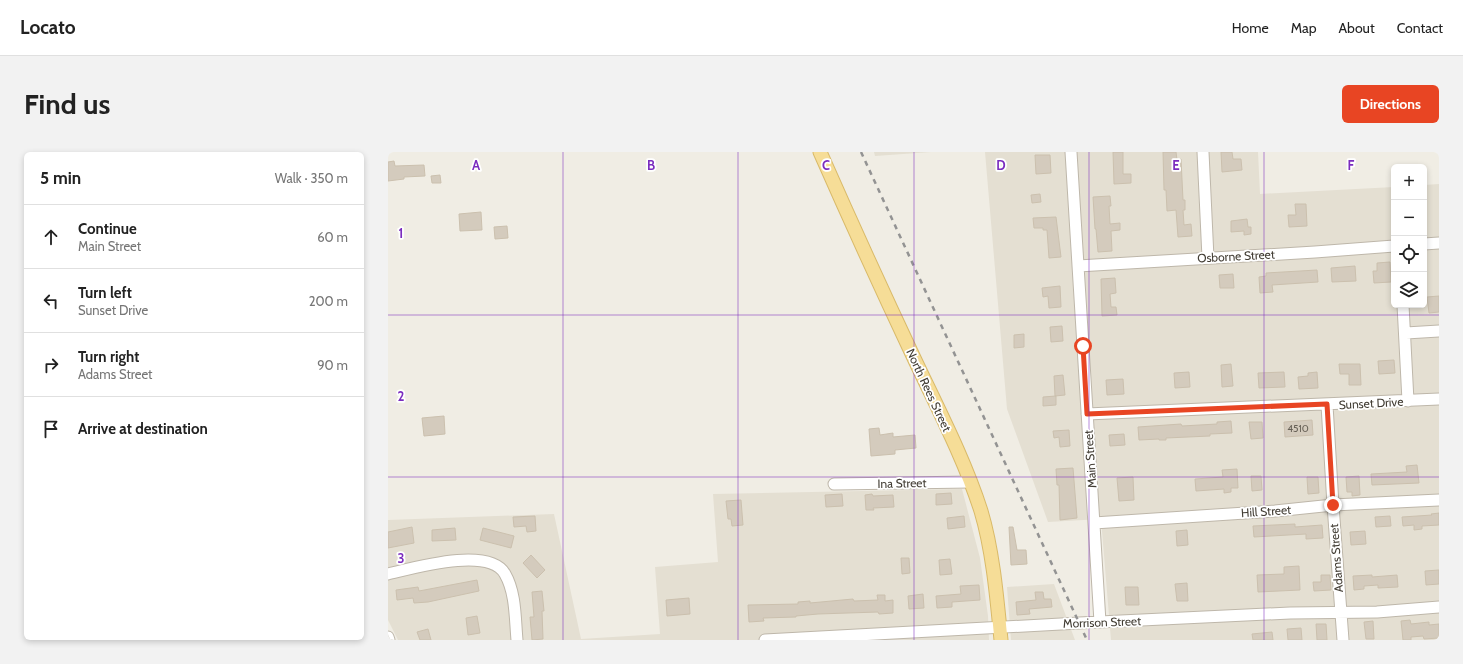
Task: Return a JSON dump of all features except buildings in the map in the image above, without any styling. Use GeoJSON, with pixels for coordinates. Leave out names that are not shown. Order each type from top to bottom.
{"type":"FeatureCollection","features":[{"type":"Feature","properties":{"kind":"main road","name":"North Rees Street"},"geometry":{"type":"LineString","coordinates":[[820,152],[867,258],[958,452],[981,511],[988,540],[999,610],[1001,640]]}},
{"type":"Feature","properties":{"kind":"street","name":"Main Street"},"geometry":{"type":"LineString","coordinates":[[1070,152],[1100,622]]}},
{"type":"Feature","properties":{"kind":"street"},"geometry":{"type":"LineString","coordinates":[[1203,152],[1208,258]]}},
{"type":"Feature","properties":{"kind":"street"},"geometry":{"type":"LineString","coordinates":[[1427,244],[1439,242]]}},
{"type":"Feature","properties":{"kind":"street","name":"Osborne Street"},"geometry":{"type":"LineString","coordinates":[[1078,266],[1391,246]]}},
{"type":"Feature","properties":{"kind":"street"},"geometry":{"type":"LineString","coordinates":[[1404,308],[1408,401]]}},
{"type":"Feature","properties":{"kind":"street"},"geometry":{"type":"LineString","coordinates":[[1406,333],[1439,331]]}},
{"type":"Feature","properties":{"kind":"street","name":"Sunset Drive"},"geometry":{"type":"LineString","coordinates":[[1087,414],[1439,399]]}},
{"type":"Feature","properties":{"kind":"street","name":"Adams Street"},"geometry":{"type":"LineString","coordinates":[[1327,404],[1343,640]]}},
{"type":"Feature","properties":{"kind":"street","name":"Ina Street"},"geometry":{"type":"LineString","coordinates":[[834,484],[970,482]]}},
{"type":"Feature","properties":{"kind":"street","name":"Hill Street"},"geometry":{"type":"LineString","coordinates":[[1094,523],[1333,505],[1439,500]]}},
{"type":"Feature","properties":{"kind":"street"},"geometry":{"type":"LineString","coordinates":[[388,574],[450,561],[472,560],[488,562],[500,566],[510,585],[517,640]]}},
{"type":"Feature","properties":{"kind":"street","name":"Morrison Street"},"geometry":{"type":"LineString","coordinates":[[765,640],[852,637],[1100,622],[1290,613],[1340,613],[1439,607]]}},
{"type":"Feature","properties":{"kind":"shaded area"},"geometry":{"type":"Polygon","coordinates":[[[874,152],[931,152],[875,156],[874,152]]]}},
{"type":"Feature","properties":{"kind":"shaded area"},"geometry":{"type":"Polygon","coordinates":[[[985,152],[1258,152],[1260,194],[1391,187],[1391,308],[1427,308],[1427,185],[1439,184],[1439,640],[1111,640],[1101,519],[1048,522],[1007,409],[985,152]]]}},
{"type":"Feature","properties":{"kind":"shaded area"},"geometry":{"type":"Polygon","coordinates":[[[962,489],[980,558],[988,616],[989,640],[398,640],[388,620],[388,520],[554,514],[581,639],[660,634],[655,567],[718,562],[713,494],[962,489]]]}},
{"type":"Feature","properties":{"kind":"shaded area"},"geometry":{"type":"Polygon","coordinates":[[[1054,584],[1075,640],[1011,640],[1007,587],[1054,584]]]}},
{"type":"Feature","properties":{"kind":"railway"},"geometry":{"type":"LineString","coordinates":[[861,152],[1087,640]]}},
{"type":"Feature","properties":{"kind":"route"},"geometry":{"type":"LineString","coordinates":[[1083,346],[1087,414],[1327,404],[1333,505]]}}]}
